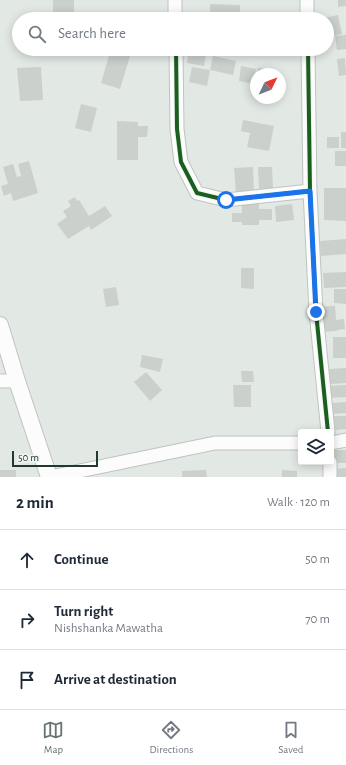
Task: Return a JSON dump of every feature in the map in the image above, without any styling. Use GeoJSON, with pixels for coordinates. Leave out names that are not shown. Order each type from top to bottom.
{"type":"FeatureCollection","features":[{"type":"Feature","properties":{"kind":"street"},"geometry":{"type":"LineString","coordinates":[[175,0],[175,12]]}},
{"type":"Feature","properties":{"kind":"street"},"geometry":{"type":"LineString","coordinates":[[307,0],[308,12]]}},
{"type":"Feature","properties":{"kind":"street"},"geometry":{"type":"LineString","coordinates":[[176,56],[177,129],[181,162],[197,193],[226,200],[310,191]]}},
{"type":"Feature","properties":{"kind":"street"},"geometry":{"type":"LineString","coordinates":[[308,56],[310,191],[316,312],[328,429]]}},
{"type":"Feature","properties":{"kind":"street"},"geometry":{"type":"LineString","coordinates":[[0,325],[17,381],[50,477],[215,443],[298,443]]}},
{"type":"Feature","properties":{"kind":"street"},"geometry":{"type":"LineString","coordinates":[[0,381],[17,381]]}},
{"type":"Feature","properties":{"kind":"street"},"geometry":{"type":"LineString","coordinates":[[334,442],[346,440]]}},
{"type":"Feature","properties":{"kind":"street"},"geometry":{"type":"LineString","coordinates":[[330,465],[330,477]]}},
{"type":"Feature","properties":{"kind":"building"},"geometry":{"type":"Polygon","coordinates":[[[53,0],[74,0],[74,12],[53,12],[53,0]]]}},
{"type":"Feature","properties":{"kind":"building"},"geometry":{"type":"Polygon","coordinates":[[[338,0],[346,0],[346,6],[338,7],[338,0]]]}},
{"type":"Feature","properties":{"kind":"building"},"geometry":{"type":"Polygon","coordinates":[[[210,4],[240,5],[240,12],[210,12],[210,4]]]}},
{"type":"Feature","properties":{"kind":"building"},"geometry":{"type":"Polygon","coordinates":[[[338,15],[342,34],[334,36],[334,16],[338,15]]]}},
{"type":"Feature","properties":{"kind":"building"},"geometry":{"type":"Polygon","coordinates":[[[346,35],[346,49],[337,50],[335,36],[346,35]]]}},
{"type":"Feature","properties":{"kind":"building"},"geometry":{"type":"Polygon","coordinates":[[[109,56],[130,56],[120,89],[101,83],[109,56]]]}},
{"type":"Feature","properties":{"kind":"building"},"geometry":{"type":"Polygon","coordinates":[[[188,56],[206,56],[204,66],[187,63],[188,56]]]}},
{"type":"Feature","properties":{"kind":"building"},"geometry":{"type":"Polygon","coordinates":[[[213,56],[236,61],[233,75],[210,70],[213,56]]]}},
{"type":"Feature","properties":{"kind":"building"},"geometry":{"type":"Polygon","coordinates":[[[345,58],[346,75],[339,76],[337,59],[345,58]]]}},
{"type":"Feature","properties":{"kind":"building"},"geometry":{"type":"Polygon","coordinates":[[[241,66],[251,68],[250,83],[239,81],[241,66]]]}},
{"type":"Feature","properties":{"kind":"building"},"geometry":{"type":"Polygon","coordinates":[[[41,67],[43,100],[20,101],[17,68],[41,67]]]}},
{"type":"Feature","properties":{"kind":"building"},"geometry":{"type":"Polygon","coordinates":[[[192,67],[210,70],[207,86],[189,82],[192,67]]]}},
{"type":"Feature","properties":{"kind":"building"},"geometry":{"type":"Polygon","coordinates":[[[81,104],[97,108],[91,132],[75,128],[81,104]]]}},
{"type":"Feature","properties":{"kind":"building"},"geometry":{"type":"Polygon","coordinates":[[[243,120],[274,126],[269,151],[247,147],[250,133],[241,131],[243,120]]]}},
{"type":"Feature","properties":{"kind":"building"},"geometry":{"type":"Polygon","coordinates":[[[117,121],[138,122],[138,126],[148,126],[147,137],[138,137],[138,160],[117,160],[117,121]]]}},
{"type":"Feature","properties":{"kind":"building"},"geometry":{"type":"Polygon","coordinates":[[[341,132],[346,132],[346,148],[341,148],[341,132]]]}},
{"type":"Feature","properties":{"kind":"building"},"geometry":{"type":"Polygon","coordinates":[[[327,137],[339,137],[339,148],[327,148],[327,137]]]}},
{"type":"Feature","properties":{"kind":"building"},"geometry":{"type":"Polygon","coordinates":[[[335,151],[346,151],[346,166],[335,166],[335,151]]]}},
{"type":"Feature","properties":{"kind":"building"},"geometry":{"type":"Polygon","coordinates":[[[29,161],[38,193],[13,201],[11,193],[4,196],[1,186],[8,184],[3,167],[13,164],[17,177],[21,176],[18,164],[29,161]]]}},
{"type":"Feature","properties":{"kind":"building"},"geometry":{"type":"Polygon","coordinates":[[[253,167],[254,192],[236,193],[234,168],[253,167]]]}},
{"type":"Feature","properties":{"kind":"building"},"geometry":{"type":"Polygon","coordinates":[[[258,167],[272,167],[273,188],[259,189],[258,167]]]}},
{"type":"Feature","properties":{"kind":"building"},"geometry":{"type":"Polygon","coordinates":[[[324,188],[346,188],[346,221],[324,220],[324,188]]]}},
{"type":"Feature","properties":{"kind":"building"},"geometry":{"type":"Polygon","coordinates":[[[75,197],[77,201],[79,200],[89,216],[105,206],[112,216],[91,230],[89,226],[68,239],[57,224],[67,217],[63,211],[71,206],[68,201],[75,197]]]}},
{"type":"Feature","properties":{"kind":"building"},"geometry":{"type":"Polygon","coordinates":[[[242,203],[259,203],[259,209],[272,209],[272,220],[259,220],[259,225],[242,225],[242,222],[232,222],[232,213],[242,213],[242,203]]]}},
{"type":"Feature","properties":{"kind":"building"},"geometry":{"type":"Polygon","coordinates":[[[292,204],[294,220],[276,222],[275,206],[292,204]]]}},
{"type":"Feature","properties":{"kind":"building"},"geometry":{"type":"Polygon","coordinates":[[[346,239],[346,254],[321,256],[320,241],[346,239]]]}},
{"type":"Feature","properties":{"kind":"building"},"geometry":{"type":"Polygon","coordinates":[[[241,268],[254,268],[254,289],[241,288],[241,268]]]}},
{"type":"Feature","properties":{"kind":"building"},"geometry":{"type":"Polygon","coordinates":[[[346,272],[346,287],[324,288],[323,273],[346,272]]]}},
{"type":"Feature","properties":{"kind":"building"},"geometry":{"type":"Polygon","coordinates":[[[116,287],[119,305],[106,307],[103,289],[116,287]]]}},
{"type":"Feature","properties":{"kind":"building"},"geometry":{"type":"Polygon","coordinates":[[[334,289],[346,289],[346,304],[334,303],[334,289]]]}},
{"type":"Feature","properties":{"kind":"building"},"geometry":{"type":"Polygon","coordinates":[[[335,306],[336,320],[344,319],[345,329],[320,332],[318,307],[335,306]]]}},
{"type":"Feature","properties":{"kind":"building"},"geometry":{"type":"Polygon","coordinates":[[[333,337],[346,337],[346,358],[333,358],[333,337]]]}},
{"type":"Feature","properties":{"kind":"building"},"geometry":{"type":"Polygon","coordinates":[[[142,355],[163,359],[160,372],[140,367],[142,355]]]}},
{"type":"Feature","properties":{"kind":"building"},"geometry":{"type":"Polygon","coordinates":[[[346,368],[346,383],[330,384],[329,369],[346,368]]]}},
{"type":"Feature","properties":{"kind":"building"},"geometry":{"type":"Polygon","coordinates":[[[241,371],[253,371],[254,382],[242,382],[241,371]]]}},
{"type":"Feature","properties":{"kind":"building"},"geometry":{"type":"Polygon","coordinates":[[[146,372],[162,390],[150,401],[134,382],[146,372]]]}},
{"type":"Feature","properties":{"kind":"building"},"geometry":{"type":"Polygon","coordinates":[[[233,385],[251,385],[251,407],[234,407],[233,385]]]}},
{"type":"Feature","properties":{"kind":"building"},"geometry":{"type":"Polygon","coordinates":[[[346,385],[346,397],[327,398],[326,386],[346,385]]]}},
{"type":"Feature","properties":{"kind":"building"},"geometry":{"type":"Polygon","coordinates":[[[346,402],[346,413],[330,414],[329,403],[346,402]]]}},
{"type":"Feature","properties":{"kind":"building"},"geometry":{"type":"Polygon","coordinates":[[[334,416],[346,416],[346,429],[334,429],[334,416]]]}},
{"type":"Feature","properties":{"kind":"building"},"geometry":{"type":"Polygon","coordinates":[[[334,450],[346,450],[346,463],[334,463],[334,450]]]}},
{"type":"Feature","properties":{"kind":"building"},"geometry":{"type":"Polygon","coordinates":[[[346,468],[346,477],[334,477],[333,469],[346,468]]]}},
{"type":"Feature","properties":{"kind":"building"},"geometry":{"type":"Polygon","coordinates":[[[0,470],[16,470],[16,477],[0,477],[0,470]]]}},
{"type":"Feature","properties":{"kind":"building"},"geometry":{"type":"Polygon","coordinates":[[[206,470],[207,477],[182,477],[182,471],[206,470]]]}},
{"type":"Feature","properties":{"kind":"building"},"geometry":{"type":"Polygon","coordinates":[[[282,470],[297,471],[297,477],[282,477],[282,470]]]}},
{"type":"Feature","properties":{"kind":"cycle path"},"geometry":{"type":"LineString","coordinates":[[176,56],[177,129],[181,162],[197,193],[226,200],[310,191]]}},
{"type":"Feature","properties":{"kind":"cycle path"},"geometry":{"type":"LineString","coordinates":[[308,56],[310,191],[316,312],[328,429]]}},
{"type":"Feature","properties":{"kind":"route"},"geometry":{"type":"LineString","coordinates":[[226,200],[310,191],[316,312]]}}]}
